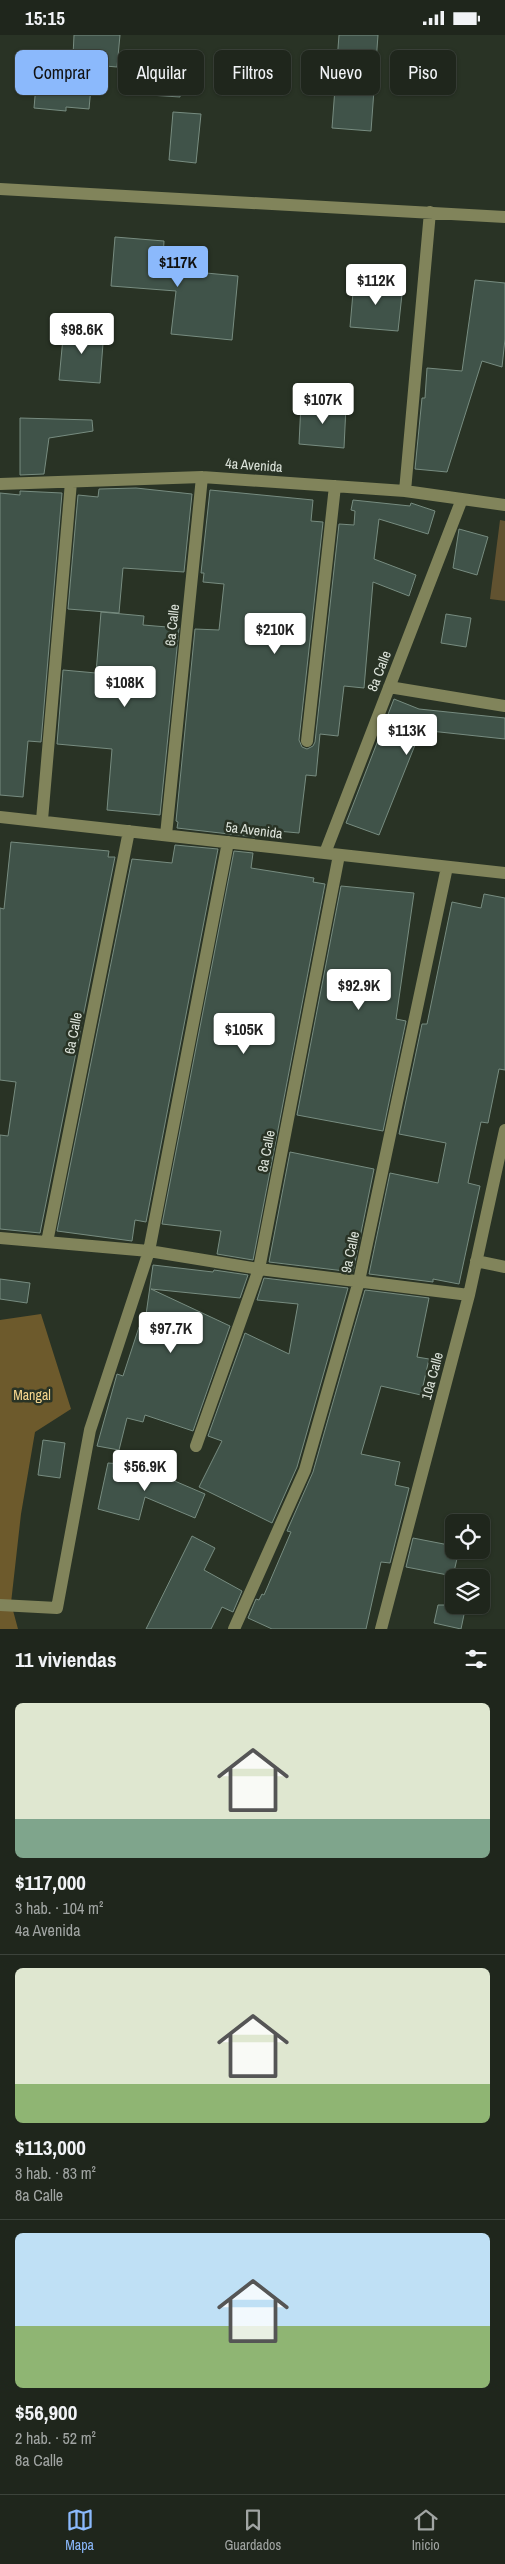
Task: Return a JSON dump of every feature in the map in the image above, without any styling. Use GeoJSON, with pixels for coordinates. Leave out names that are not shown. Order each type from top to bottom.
{"type":"FeatureCollection","features":[{"type":"Feature","properties":{"kind":"street"},"geometry":{"type":"LineString","coordinates":[[0,189],[505,217]]}},
{"type":"Feature","properties":{"kind":"street"},"geometry":{"type":"LineString","coordinates":[[405,491],[430,212]]}},
{"type":"Feature","properties":{"kind":"street","name":"4a Avenida"},"geometry":{"type":"LineString","coordinates":[[0,484],[202,477],[405,491],[505,505]]}},
{"type":"Feature","properties":{"kind":"street","name":"6a Calle"},"geometry":{"type":"LineString","coordinates":[[166,835],[202,477]]}},
{"type":"Feature","properties":{"kind":"street"},"geometry":{"type":"LineString","coordinates":[[42,820],[71,482]]}},
{"type":"Feature","properties":{"kind":"street"},"geometry":{"type":"LineString","coordinates":[[307,741],[335,486]]}},
{"type":"Feature","properties":{"kind":"street","name":"8a Calle"},"geometry":{"type":"LineString","coordinates":[[324,853],[462,499]]}},
{"type":"Feature","properties":{"kind":"street"},"geometry":{"type":"LineString","coordinates":[[389,687],[505,706]]}},
{"type":"Feature","properties":{"kind":"street","name":"5a Avenida"},"geometry":{"type":"LineString","coordinates":[[0,818],[42,820],[228,843],[505,873]]}},
{"type":"Feature","properties":{"kind":"street","name":"6a Calle"},"geometry":{"type":"LineString","coordinates":[[47,1242],[129,831]]}},
{"type":"Feature","properties":{"kind":"street"},"geometry":{"type":"LineString","coordinates":[[0,1605],[57,1608],[90,1430],[149,1251],[228,843]]}},
{"type":"Feature","properties":{"kind":"street","name":"8a Calle"},"geometry":{"type":"LineString","coordinates":[[196,1446],[259,1269],[339,855]]}},
{"type":"Feature","properties":{"kind":"street","name":"9a Calle"},"geometry":{"type":"LineString","coordinates":[[234,1629],[305,1470],[359,1281],[447,867]]}},
{"type":"Feature","properties":{"kind":"street","name":"10a Calle"},"geometry":{"type":"LineString","coordinates":[[381,1629],[469,1295],[505,1130]]}},
{"type":"Feature","properties":{"kind":"street"},"geometry":{"type":"LineString","coordinates":[[0,1238],[149,1251],[259,1269],[469,1295]]}},
{"type":"Feature","properties":{"kind":"street"},"geometry":{"type":"LineString","coordinates":[[476,1261],[505,1267]]}},
{"type":"Feature","properties":{"kind":"shaded area"},"geometry":{"type":"Polygon","coordinates":[[[500,520],[505,521],[505,601],[490,599],[500,520]]]}},
{"type":"Feature","properties":{"kind":"green space","name":"Mangal"},"geometry":{"type":"Polygon","coordinates":[[[41,1314],[71,1409],[35,1432],[21,1514],[11,1603],[18,1629],[0,1629],[0,1320],[41,1314]]]}},
{"type":"Feature","properties":{"kind":"building"},"geometry":{"type":"Polygon","coordinates":[[[74,35],[120,35],[117,67],[108,66],[108,50],[73,50],[74,35]]]}},
{"type":"Feature","properties":{"kind":"building"},"geometry":{"type":"Polygon","coordinates":[[[339,35],[378,35],[377,50],[338,50],[339,35]]]}},
{"type":"Feature","properties":{"kind":"building"},"geometry":{"type":"Polygon","coordinates":[[[35,95],[90,95],[89,109],[66,107],[66,111],[34,108],[35,95]]]}},
{"type":"Feature","properties":{"kind":"building"},"geometry":{"type":"Polygon","coordinates":[[[149,95],[180,95],[180,97],[149,95]]]}},
{"type":"Feature","properties":{"kind":"building"},"geometry":{"type":"Polygon","coordinates":[[[334,95],[374,95],[371,131],[332,128],[334,95]]]}},
{"type":"Feature","properties":{"kind":"building"},"geometry":{"type":"Polygon","coordinates":[[[173,112],[201,114],[196,163],[169,160],[173,112]]]}},
{"type":"Feature","properties":{"kind":"building"},"geometry":{"type":"Polygon","coordinates":[[[115,237],[164,241],[163,258],[175,259],[174,270],[238,276],[232,340],[171,334],[176,291],[111,286],[115,237]]]}},
{"type":"Feature","properties":{"kind":"building"},"geometry":{"type":"Polygon","coordinates":[[[475,280],[505,283],[505,339],[502,367],[482,361],[447,472],[415,469],[422,398],[425,398],[427,368],[462,371],[475,280]]]}},
{"type":"Feature","properties":{"kind":"building"},"geometry":{"type":"Polygon","coordinates":[[[354,281],[403,285],[398,331],[350,327],[354,281]]]}},
{"type":"Feature","properties":{"kind":"building"},"geometry":{"type":"Polygon","coordinates":[[[64,327],[104,330],[100,383],[59,380],[64,327]]]}},
{"type":"Feature","properties":{"kind":"building"},"geometry":{"type":"Polygon","coordinates":[[[301,403],[346,406],[344,448],[299,444],[301,403]]]}},
{"type":"Feature","properties":{"kind":"building"},"geometry":{"type":"Polygon","coordinates":[[[20,418],[92,420],[93,431],[49,438],[44,474],[20,475],[20,418]]]}},
{"type":"Feature","properties":{"kind":"building"},"geometry":{"type":"Polygon","coordinates":[[[136,488],[192,494],[184,572],[123,568],[119,613],[68,609],[78,495],[98,497],[99,489],[136,488]]]}},
{"type":"Feature","properties":{"kind":"building"},"geometry":{"type":"Polygon","coordinates":[[[210,490],[313,500],[311,521],[323,522],[299,740],[302,747],[307,749],[313,746],[315,742],[339,524],[354,525],[355,511],[351,510],[353,500],[410,506],[411,503],[435,511],[428,534],[379,519],[374,559],[416,575],[409,596],[373,582],[364,688],[344,686],[338,736],[320,734],[316,776],[306,775],[299,833],[256,829],[255,837],[177,828],[178,822],[176,821],[195,629],[219,630],[224,584],[203,582],[204,573],[201,573],[210,490]]]}},
{"type":"Feature","properties":{"kind":"building"},"geometry":{"type":"Polygon","coordinates":[[[20,491],[62,493],[41,742],[28,741],[23,797],[0,795],[0,493],[20,495],[20,491]]]}},
{"type":"Feature","properties":{"kind":"building"},"geometry":{"type":"Polygon","coordinates":[[[459,529],[488,537],[477,575],[453,568],[459,529]]]}},
{"type":"Feature","properties":{"kind":"building"},"geometry":{"type":"Polygon","coordinates":[[[101,612],[144,616],[143,625],[179,628],[160,815],[107,810],[112,749],[57,744],[63,670],[96,673],[101,612]]]}},
{"type":"Feature","properties":{"kind":"building"},"geometry":{"type":"Polygon","coordinates":[[[446,614],[471,618],[466,647],[441,643],[446,614]]]}},
{"type":"Feature","properties":{"kind":"building"},"geometry":{"type":"Polygon","coordinates":[[[394,699],[419,709],[505,718],[505,739],[421,730],[379,835],[346,823],[394,699]]]}},
{"type":"Feature","properties":{"kind":"building"},"geometry":{"type":"Polygon","coordinates":[[[11,842],[109,851],[108,857],[115,857],[40,1233],[0,1229],[0,1135],[8,1136],[16,1082],[0,1080],[0,908],[4,909],[11,842]]]}},
{"type":"Feature","properties":{"kind":"building"},"geometry":{"type":"Polygon","coordinates":[[[175,845],[218,849],[146,1222],[135,1220],[132,1241],[57,1231],[132,859],[172,863],[175,845]]]}},
{"type":"Feature","properties":{"kind":"building"},"geometry":{"type":"Polygon","coordinates":[[[234,851],[253,853],[251,868],[314,878],[313,882],[325,884],[253,1260],[217,1254],[221,1231],[162,1224],[234,851]]]}},
{"type":"Feature","properties":{"kind":"building"},"geometry":{"type":"Polygon","coordinates":[[[341,886],[414,893],[396,1019],[406,1021],[383,1131],[297,1115],[341,886]]]}},
{"type":"Feature","properties":{"kind":"building"},"geometry":{"type":"Polygon","coordinates":[[[484,894],[505,898],[505,1070],[499,1069],[488,1123],[481,1122],[468,1183],[480,1186],[459,1284],[433,1279],[433,1282],[369,1274],[390,1173],[438,1183],[446,1143],[399,1134],[422,1024],[427,1024],[452,902],[481,908],[484,894]]]}},
{"type":"Feature","properties":{"kind":"building"},"geometry":{"type":"Polygon","coordinates":[[[290,1152],[374,1169],[353,1272],[269,1262],[290,1152]]]}},
{"type":"Feature","properties":{"kind":"building"},"geometry":{"type":"Polygon","coordinates":[[[153,1265],[248,1275],[240,1298],[151,1289],[230,1326],[193,1431],[145,1415],[143,1422],[127,1418],[119,1450],[97,1446],[117,1374],[123,1376],[139,1327],[144,1329],[153,1265]]]}},
{"type":"Feature","properties":{"kind":"building"},"geometry":{"type":"Polygon","coordinates":[[[264,1278],[348,1288],[297,1467],[272,1523],[199,1487],[222,1441],[208,1436],[245,1333],[289,1354],[298,1304],[257,1300],[264,1278]]]}},
{"type":"Feature","properties":{"kind":"building"},"geometry":{"type":"Polygon","coordinates":[[[0,1279],[30,1283],[27,1303],[0,1299],[0,1279]]]}},
{"type":"Feature","properties":{"kind":"building"},"geometry":{"type":"Polygon","coordinates":[[[365,1290],[429,1298],[417,1357],[429,1359],[421,1395],[381,1386],[361,1454],[400,1462],[395,1485],[409,1488],[390,1563],[381,1562],[366,1629],[272,1629],[248,1618],[256,1599],[259,1600],[262,1594],[264,1595],[291,1532],[287,1531],[313,1472],[365,1290]]]}},
{"type":"Feature","properties":{"kind":"building"},"geometry":{"type":"Polygon","coordinates":[[[43,1440],[65,1443],[60,1478],[38,1475],[43,1440]]]}},
{"type":"Feature","properties":{"kind":"building"},"geometry":{"type":"Polygon","coordinates":[[[108,1463],[137,1465],[157,1471],[156,1473],[205,1494],[195,1518],[145,1497],[139,1520],[98,1509],[108,1463]]]}},
{"type":"Feature","properties":{"kind":"building"},"geometry":{"type":"Polygon","coordinates":[[[192,1536],[215,1548],[204,1570],[242,1591],[233,1612],[222,1607],[211,1629],[146,1629],[192,1536]]]}},
{"type":"Feature","properties":{"kind":"building"},"geometry":{"type":"Polygon","coordinates":[[[413,1538],[445,1544],[445,1559],[457,1559],[455,1569],[445,1569],[445,1574],[406,1567],[413,1538]]]}},
{"type":"Feature","properties":{"kind":"building"},"geometry":{"type":"Polygon","coordinates":[[[438,1605],[445,1605],[445,1614],[464,1614],[461,1629],[434,1623],[438,1605]]]}}]}
